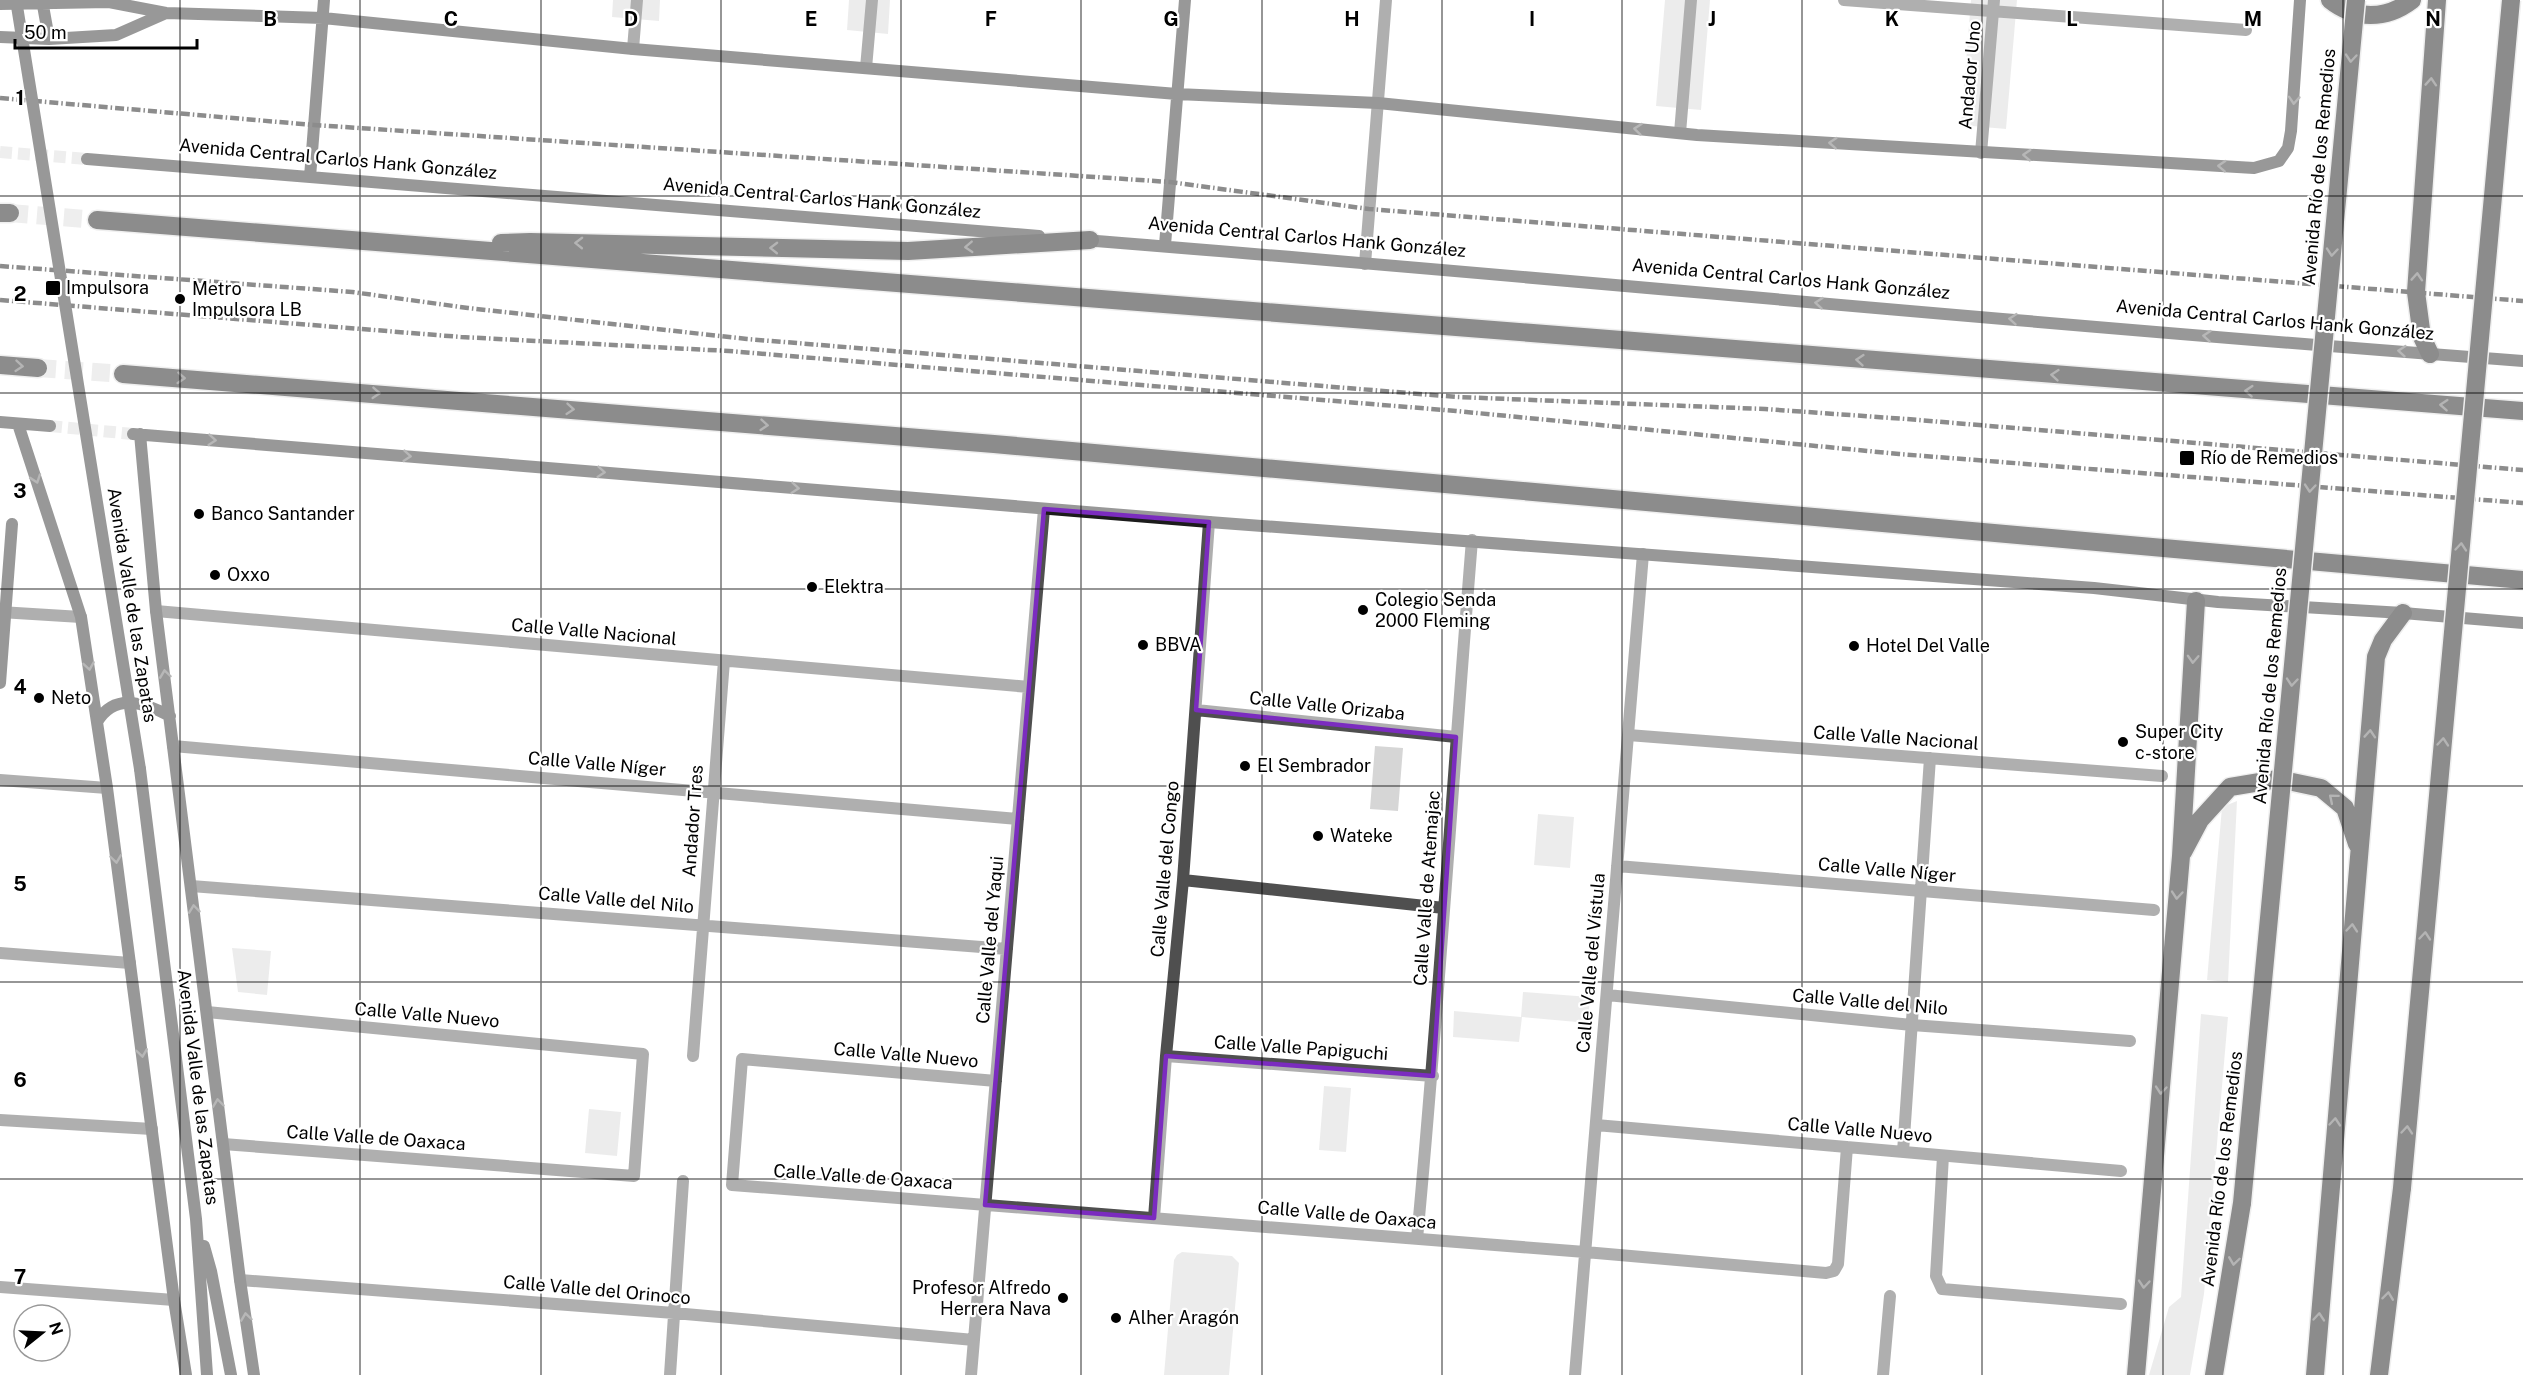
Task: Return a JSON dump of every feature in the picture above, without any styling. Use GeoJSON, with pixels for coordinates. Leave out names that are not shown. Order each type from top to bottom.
{"type":"FeatureCollection","features":[{"type":"Feature","properties":{"kind":"highway"},"geometry":{"type":"LineString","coordinates":[[2330,0],[2343,10],[2364,16],[2387,12],[2412,0]]}},
{"type":"Feature","properties":{"kind":"highway","name":"Avenida Río de los Remedios"},"geometry":{"type":"LineString","coordinates":[[2214,1375],[2242,1203],[2356,0]]}},
{"type":"Feature","properties":{"kind":"highway"},"geometry":{"type":"LineString","coordinates":[[2430,354],[2422,337],[2416,291],[2437,0]]}},
{"type":"Feature","properties":{"kind":"highway"},"geometry":{"type":"LineString","coordinates":[[2379,1375],[2402,1188],[2511,0]]}},
{"type":"Feature","properties":{"kind":"highway"},"geometry":{"type":"LineString","coordinates":[[97,220],[2523,411]]}},
{"type":"Feature","properties":{"kind":"highway"},"geometry":{"type":"LineString","coordinates":[[429,247],[530,242],[908,251],[1090,240]]}},
{"type":"Feature","properties":{"kind":"highway"},"geometry":{"type":"LineString","coordinates":[[0,365],[38,368]]}},
{"type":"Feature","properties":{"kind":"highway"},"geometry":{"type":"LineString","coordinates":[[123,374],[994,444],[2521,580]]}},
{"type":"Feature","properties":{"kind":"highway"},"geometry":{"type":"LineString","coordinates":[[2136,1375],[2181,856],[2196,601]]}},
{"type":"Feature","properties":{"kind":"highway"},"geometry":{"type":"LineString","coordinates":[[2315,1375],[2376,657],[2383,640],[2403,613]]}},
{"type":"Feature","properties":{"kind":"highway"},"geometry":{"type":"LineString","coordinates":[[2181,856],[2200,820],[2230,787],[2278,779],[2321,788],[2345,808],[2359,849]]}},
{"type":"Feature","properties":{"kind":"main road","name":"Avenida Valle de las Zapatas"},"geometry":{"type":"LineString","coordinates":[[16,0],[140,769],[196,1219],[207,1375]]}},
{"type":"Feature","properties":{"kind":"main road"},"geometry":{"type":"LineString","coordinates":[[310,177],[324,0]]}},
{"type":"Feature","properties":{"kind":"main road"},"geometry":{"type":"LineString","coordinates":[[1165,244],[1185,0]]}},
{"type":"Feature","properties":{"kind":"main road","name":"Avenida Río de los Remedios"},"geometry":{"type":"LineString","coordinates":[[1981,153],[2254,168],[2279,161],[2288,148],[2292,131],[2300,0]]}},
{"type":"Feature","properties":{"kind":"main road"},"geometry":{"type":"LineString","coordinates":[[0,4],[42,1],[109,2],[166,13],[323,18],[633,49],[1177,94],[1378,103],[1680,133],[1981,153]]}},
{"type":"Feature","properties":{"kind":"main road"},"geometry":{"type":"LineString","coordinates":[[42,1],[49,39]]}},
{"type":"Feature","properties":{"kind":"main road"},"geometry":{"type":"LineString","coordinates":[[0,37],[49,39],[116,35],[166,13]]}},
{"type":"Feature","properties":{"kind":"main road","name":"Avenida Central Carlos Hank González"},"geometry":{"type":"LineString","coordinates":[[87,159],[1090,240],[1165,244],[1365,264],[2523,360]]}},
{"type":"Feature","properties":{"kind":"main road"},"geometry":{"type":"LineString","coordinates":[[0,422],[50,426]]}},
{"type":"Feature","properties":{"kind":"main road"},"geometry":{"type":"LineString","coordinates":[[18,424],[81,617],[107,788],[186,1375]]}},
{"type":"Feature","properties":{"kind":"main road","name":"Avenida Valle de las Zapatas"},"geometry":{"type":"LineString","coordinates":[[254,1375],[156,611],[136,434],[1044,509]]}},
{"type":"Feature","properties":{"kind":"main road"},"geometry":{"type":"LineString","coordinates":[[1044,509],[2094,588],[2196,601],[2403,613],[2523,624]]}},
{"type":"Feature","properties":{"kind":"main road"},"geometry":{"type":"LineString","coordinates":[[0,683],[3,612],[12,524]]}},
{"type":"Feature","properties":{"kind":"main road"},"geometry":{"type":"LineString","coordinates":[[97,722],[104,711],[127,703],[147,704],[170,716]]}},
{"type":"Feature","properties":{"kind":"main road","name":"Avenida Valle de las Zapatas"},"geometry":{"type":"LineString","coordinates":[[196,1219],[211,1271],[231,1375]]}},
{"type":"Feature","properties":{"kind":"street"},"geometry":{"type":"LineString","coordinates":[[633,49],[637,0]]}},
{"type":"Feature","properties":{"kind":"street"},"geometry":{"type":"LineString","coordinates":[[866,68],[872,0]]}},
{"type":"Feature","properties":{"kind":"street"},"geometry":{"type":"LineString","coordinates":[[1365,264],[1386,0]]}},
{"type":"Feature","properties":{"kind":"street"},"geometry":{"type":"LineString","coordinates":[[1680,133],[1691,0]]}},
{"type":"Feature","properties":{"kind":"street"},"geometry":{"type":"LineString","coordinates":[[1844,0],[1994,5],[2246,30]]}},
{"type":"Feature","properties":{"kind":"street","name":"Andador Uno"},"geometry":{"type":"LineString","coordinates":[[1981,153],[1994,5]]}},
{"type":"Feature","properties":{"kind":"street","name":"Calle Valle del Yaqui"},"geometry":{"type":"LineString","coordinates":[[971,1375],[1044,509]]}},
{"type":"Feature","properties":{"kind":"street","name":"Calle Valle del Congo"},"geometry":{"type":"LineString","coordinates":[[1155,1218],[1167,1056],[1184,880],[1209,522]]}},
{"type":"Feature","properties":{"kind":"street","name":"Calle Valle de Atemajac"},"geometry":{"type":"LineString","coordinates":[[1417,1239],[1433,1076],[1472,540]]}},
{"type":"Feature","properties":{"kind":"street","name":"Calle Valle del Vístula"},"geometry":{"type":"LineString","coordinates":[[1575,1375],[1643,554]]}},
{"type":"Feature","properties":{"kind":"street","name":"Calle Valle Nacional"},"geometry":{"type":"LineString","coordinates":[[156,611],[1029,687]]}},
{"type":"Feature","properties":{"kind":"street"},"geometry":{"type":"LineString","coordinates":[[3,612],[81,617]]}},
{"type":"Feature","properties":{"kind":"street","name":"Andador Tres"},"geometry":{"type":"LineString","coordinates":[[693,1056],[724,661]]}},
{"type":"Feature","properties":{"kind":"street","name":"Calle Valle Orizaba"},"geometry":{"type":"LineString","coordinates":[[1196,710],[1456,737]]}},
{"type":"Feature","properties":{"kind":"street","name":"Calle Valle Nacional"},"geometry":{"type":"LineString","coordinates":[[1628,735],[2162,776]]}},
{"type":"Feature","properties":{"kind":"street","name":"Calle Valle Níger"},"geometry":{"type":"LineString","coordinates":[[173,746],[1018,819]]}},
{"type":"Feature","properties":{"kind":"street"},"geometry":{"type":"LineString","coordinates":[[1904,1152],[1930,758]]}},
{"type":"Feature","properties":{"kind":"street"},"geometry":{"type":"LineString","coordinates":[[0,780],[107,788]]}},
{"type":"Feature","properties":{"kind":"street","name":"Calle Valle Níger"},"geometry":{"type":"LineString","coordinates":[[1617,866],[2154,910]]}},
{"type":"Feature","properties":{"kind":"street"},"geometry":{"type":"LineString","coordinates":[[1184,880],[1444,908]]}},
{"type":"Feature","properties":{"kind":"street","name":"Calle Valle del Nilo"},"geometry":{"type":"LineString","coordinates":[[191,886],[1007,949]]}},
{"type":"Feature","properties":{"kind":"street"},"geometry":{"type":"LineString","coordinates":[[0,953],[130,963]]}},
{"type":"Feature","properties":{"kind":"street","name":"Calle Valle del Nilo"},"geometry":{"type":"LineString","coordinates":[[1607,995],[1912,1025],[2130,1041]]}},
{"type":"Feature","properties":{"kind":"street","name":"Calle Valle Nuevo"},"geometry":{"type":"LineString","coordinates":[[207,1012],[643,1054],[634,1176]]}},
{"type":"Feature","properties":{"kind":"street","name":"Calle Valle Papiguchi"},"geometry":{"type":"LineString","coordinates":[[1167,1056],[1433,1076]]}},
{"type":"Feature","properties":{"kind":"street","name":"Calle Valle Nuevo"},"geometry":{"type":"LineString","coordinates":[[732,1185],[742,1059],[996,1081]]}},
{"type":"Feature","properties":{"kind":"street"},"geometry":{"type":"LineString","coordinates":[[0,1120],[152,1129]]}},
{"type":"Feature","properties":{"kind":"street","name":"Calle Valle Nuevo"},"geometry":{"type":"LineString","coordinates":[[1596,1125],[2121,1171]]}},
{"type":"Feature","properties":{"kind":"street","name":"Calle Valle de Oaxaca"},"geometry":{"type":"LineString","coordinates":[[223,1144],[634,1176]]}},
{"type":"Feature","properties":{"kind":"street","name":"Calle Valle de Oaxaca"},"geometry":{"type":"LineString","coordinates":[[732,1185],[1831,1273],[1838,1264],[1847,1147]]}},
{"type":"Feature","properties":{"kind":"street"},"geometry":{"type":"LineString","coordinates":[[1943,1156],[1936,1276],[1940,1286],[1946,1290],[2121,1305]]}},
{"type":"Feature","properties":{"kind":"street"},"geometry":{"type":"LineString","coordinates":[[670,1375],[683,1181]]}},
{"type":"Feature","properties":{"kind":"street","name":"Calle Valle del Orinoco"},"geometry":{"type":"LineString","coordinates":[[240,1280],[674,1313],[974,1340]]}},
{"type":"Feature","properties":{"kind":"street"},"geometry":{"type":"LineString","coordinates":[[0,1287],[174,1299]]}},
{"type":"Feature","properties":{"kind":"street"},"geometry":{"type":"LineString","coordinates":[[1883,1375],[1890,1296]]}},
{"type":"Feature","properties":{"kind":"highlighted area"},"geometry":{"type":"Polygon","coordinates":[[[1044,509],[1209,522],[1196,710],[1456,737],[1433,1076],[1166,1056],[1154,1218],[985,1205],[1044,509]]]}},
{"type":"Feature","properties":{"kind":"shaded area"},"geometry":{"type":"Polygon","coordinates":[[[613,0],[660,0],[659,21],[612,17],[613,0]]]}},
{"type":"Feature","properties":{"kind":"shaded area"},"geometry":{"type":"Polygon","coordinates":[[[849,0],[890,0],[888,34],[847,30],[849,0]]]}},
{"type":"Feature","properties":{"kind":"shaded area"},"geometry":{"type":"Polygon","coordinates":[[[1665,0],[1710,0],[1701,110],[1656,106],[1665,0]]]}},
{"type":"Feature","properties":{"kind":"shaded area"},"geometry":{"type":"Polygon","coordinates":[[[1971,0],[2017,0],[2006,129],[1961,125],[1971,0]]]}},
{"type":"Feature","properties":{"kind":"shaded area"},"geometry":{"type":"Polygon","coordinates":[[[1375,746],[1403,748],[1398,811],[1370,809],[1375,746]]]}},
{"type":"Feature","properties":{"kind":"shaded area"},"geometry":{"type":"Polygon","coordinates":[[[2237,801],[2228,982],[2207,980],[2222,807],[2237,801]]]}},
{"type":"Feature","properties":{"kind":"shaded area"},"geometry":{"type":"Polygon","coordinates":[[[1538,814],[1574,817],[1570,868],[1534,865],[1538,814]]]}},
{"type":"Feature","properties":{"kind":"shaded area"},"geometry":{"type":"Polygon","coordinates":[[[232,948],[271,951],[267,995],[238,992],[232,948]]]}},
{"type":"Feature","properties":{"kind":"shaded area"},"geometry":{"type":"Polygon","coordinates":[[[1523,992],[1590,997],[1588,1023],[1522,1017],[1519,1042],[1453,1037],[1454,1011],[1521,1017],[1523,992]]]}},
{"type":"Feature","properties":{"kind":"shaded area"},"geometry":{"type":"Polygon","coordinates":[[[2201,1014],[2228,1017],[2204,1294],[2190,1375],[2149,1375],[2169,1307],[2181,1297],[2201,1014]]]}},
{"type":"Feature","properties":{"kind":"shaded area"},"geometry":{"type":"Polygon","coordinates":[[[1324,1086],[1351,1088],[1346,1152],[1319,1150],[1324,1086]]]}},
{"type":"Feature","properties":{"kind":"shaded area"},"geometry":{"type":"Polygon","coordinates":[[[589,1109],[621,1112],[617,1156],[585,1153],[589,1109]]]}},
{"type":"Feature","properties":{"kind":"shaded area"},"geometry":{"type":"Polygon","coordinates":[[[1182,1252],[1232,1256],[1239,1263],[1229,1375],[1164,1375],[1174,1260],[1182,1252]]]}},
{"type":"Feature","properties":{"kind":"tunnel"},"geometry":{"type":"LineString","coordinates":[[0,152],[87,159]]}},
{"type":"Feature","properties":{"kind":"tunnel"},"geometry":{"type":"LineString","coordinates":[[10,213],[97,220]]}},
{"type":"Feature","properties":{"kind":"tunnel"},"geometry":{"type":"LineString","coordinates":[[38,368],[123,374]]}},
{"type":"Feature","properties":{"kind":"tunnel"},"geometry":{"type":"LineString","coordinates":[[50,426],[133,434]]}},
{"type":"Feature","properties":{"kind":"railway"},"geometry":{"type":"LineString","coordinates":[[0,98],[314,125],[1170,182],[1369,209],[2523,301]]}},
{"type":"Feature","properties":{"kind":"railway"},"geometry":{"type":"LineString","coordinates":[[0,266],[352,292],[468,308],[747,339],[1457,397],[1765,409],[2523,470]]}},
{"type":"Feature","properties":{"kind":"railway"},"geometry":{"type":"LineString","coordinates":[[0,300],[461,337],[729,351],[1456,411],[1899,454],[2523,503]]}},
{"type":"Feature","properties":{"kind":"place","name":"Impulsora"},"geometry":{"type":"Point","coordinates":[53,288]}},
{"type":"Feature","properties":{"kind":"place","name":"Metro Impulsora LB"},"geometry":{"type":"Point","coordinates":[180,299]}},
{"type":"Feature","properties":{"kind":"place","name":"Río de Remedios"},"geometry":{"type":"Point","coordinates":[2187,458]}},
{"type":"Feature","properties":{"kind":"place","name":"Banco Santander"},"geometry":{"type":"Point","coordinates":[199,514]}},
{"type":"Feature","properties":{"kind":"place","name":"Oxxo"},"geometry":{"type":"Point","coordinates":[215,575]}},
{"type":"Feature","properties":{"kind":"place","name":"Elektra"},"geometry":{"type":"Point","coordinates":[812,587]}},
{"type":"Feature","properties":{"kind":"place","name":"Colegio Senda 2000 Fleming"},"geometry":{"type":"Point","coordinates":[1363,610]}},
{"type":"Feature","properties":{"kind":"place","name":"BBVA"},"geometry":{"type":"Point","coordinates":[1143,645]}},
{"type":"Feature","properties":{"kind":"place","name":"Hotel Del Valle"},"geometry":{"type":"Point","coordinates":[1854,646]}},
{"type":"Feature","properties":{"kind":"place","name":"Neto"},"geometry":{"type":"Point","coordinates":[39,698]}},
{"type":"Feature","properties":{"kind":"place","name":"Super City c-store"},"geometry":{"type":"Point","coordinates":[2123,742]}},
{"type":"Feature","properties":{"kind":"place","name":"El Sembrador"},"geometry":{"type":"Point","coordinates":[1245,766]}},
{"type":"Feature","properties":{"kind":"place","name":"Wateke"},"geometry":{"type":"Point","coordinates":[1318,836]}},
{"type":"Feature","properties":{"kind":"place","name":"Profesor Alfredo Herrera Nava"},"geometry":{"type":"Point","coordinates":[1063,1298]}},
{"type":"Feature","properties":{"kind":"place","name":"Alher Aragón"},"geometry":{"type":"Point","coordinates":[1116,1318]}}]}
